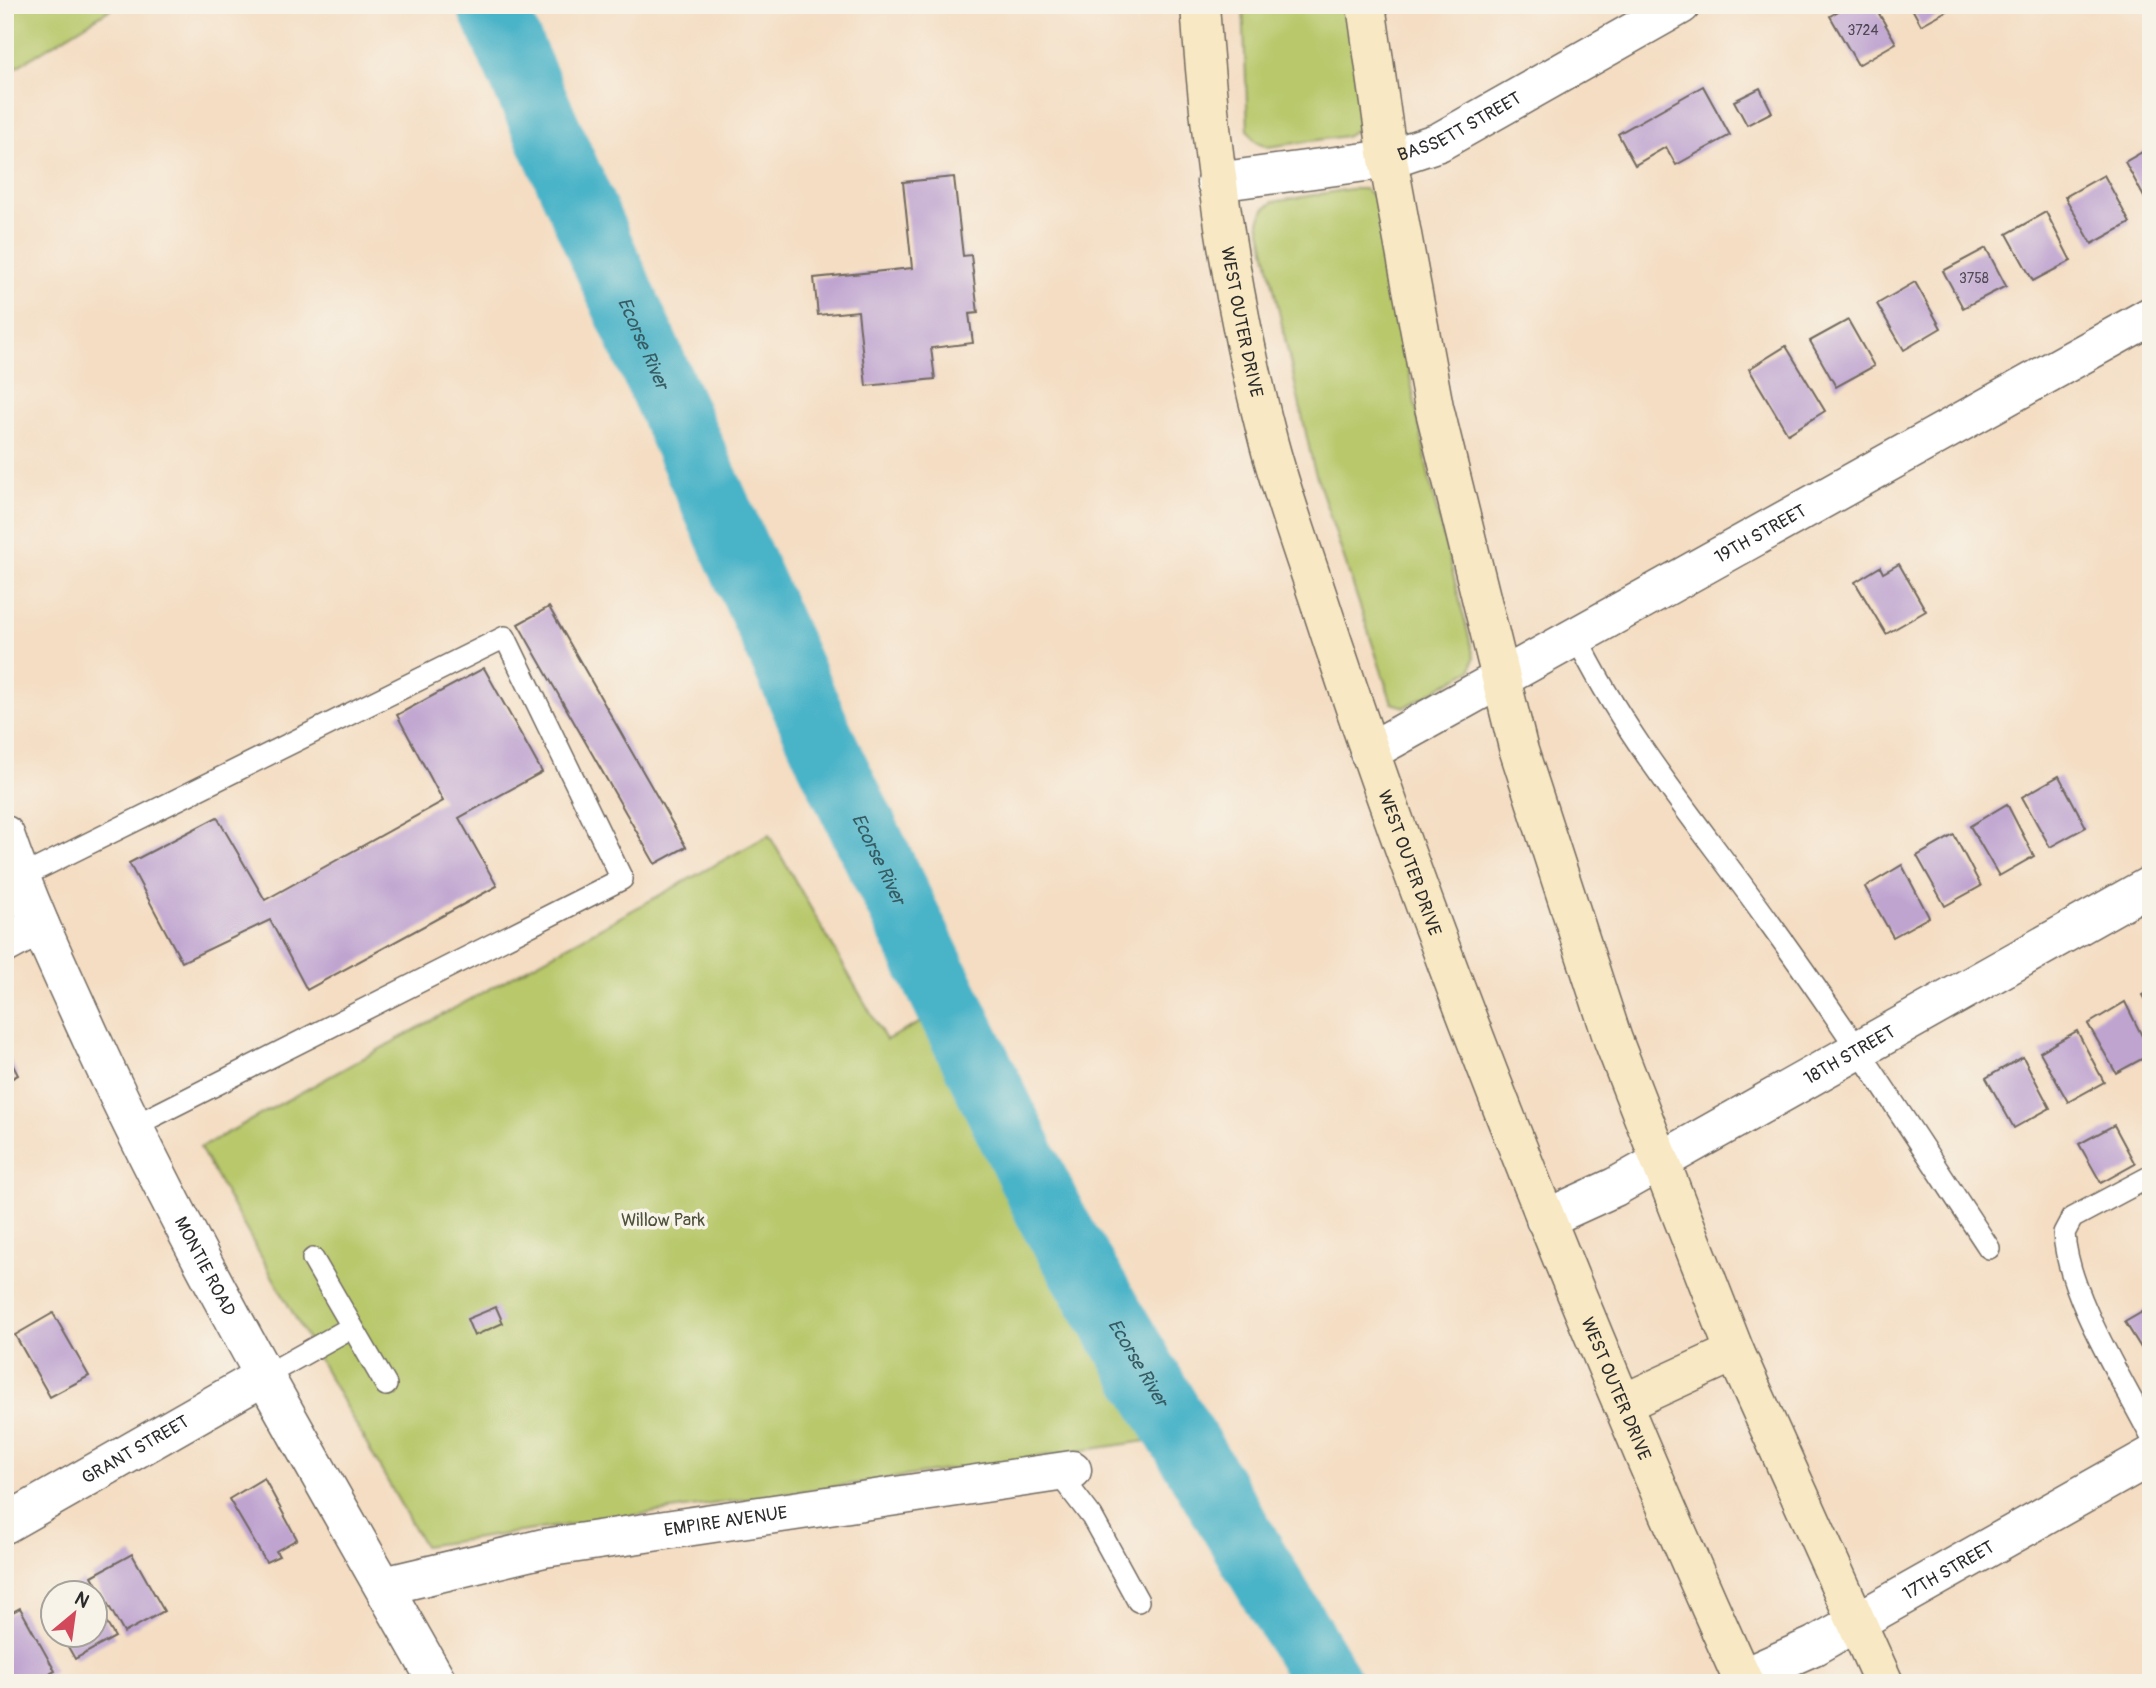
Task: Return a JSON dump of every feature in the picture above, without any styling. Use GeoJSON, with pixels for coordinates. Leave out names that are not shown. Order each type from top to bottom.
{"type":"FeatureCollection","features":[{"type":"Feature","properties":{"kind":"main road","name":"WEST OUTER DRIVE"},"geometry":{"type":"LineString","coordinates":[[1199,5],[1216,182],[1239,313],[1269,444],[1369,752],[1501,1112],[1622,1404],[1743,1681]]}},
{"type":"Feature","properties":{"kind":"main road"},"geometry":{"type":"LineString","coordinates":[[1366,5],[1388,159],[1434,407],[1519,751],[1613,1040],[1735,1352],[1884,1683]]}},
{"type":"Feature","properties":{"kind":"main road"},"geometry":{"type":"LineString","coordinates":[[1622,1404],[1735,1352]]}},
{"type":"Feature","properties":{"kind":"street","name":"BASSETT STREET"},"geometry":{"type":"LineString","coordinates":[[1216,182],[1388,159],[1439,142],[1681,5]]}},
{"type":"Feature","properties":{"kind":"street","name":"19TH STREET"},"geometry":{"type":"LineString","coordinates":[[1369,752],[2151,316]]}},
{"type":"Feature","properties":{"kind":"street","name":"MONTIE ROAD"},"geometry":{"type":"LineString","coordinates":[[5,835],[40,925],[132,1127],[192,1245],[438,1683]]}},
{"type":"Feature","properties":{"kind":"street","name":"18TH STREET"},"geometry":{"type":"LineString","coordinates":[[1545,1219],[1615,1187],[2151,885]]}},
{"type":"Feature","properties":{"kind":"street"},"geometry":{"type":"LineString","coordinates":[[5,944],[40,925]]}},
{"type":"Feature","properties":{"kind":"street","name":"GRANT STREET"},"geometry":{"type":"LineString","coordinates":[[5,1524],[266,1375]]}},
{"type":"Feature","properties":{"kind":"street","name":"17TH STREET"},"geometry":{"type":"LineString","coordinates":[[1743,1681],[1814,1646],[2151,1456]]}},
{"type":"Feature","properties":{"kind":"street","name":"EMPIRE AVENUE"},"geometry":{"type":"LineString","coordinates":[[384,1586],[544,1548],[1065,1472]]}},
{"type":"Feature","properties":{"kind":"lane"},"geometry":{"type":"LineString","coordinates":[[1576,636],[1595,675],[1628,730],[1770,923],[1989,1248]]}},
{"type":"Feature","properties":{"kind":"lane"},"geometry":{"type":"LineString","coordinates":[[21,877],[505,637],[622,878],[132,1127]]}},
{"type":"Feature","properties":{"kind":"lane"},"geometry":{"type":"LineString","coordinates":[[2151,1176],[2072,1218],[2064,1233],[2068,1260],[2091,1315],[2151,1436]]}},
{"type":"Feature","properties":{"kind":"lane"},"geometry":{"type":"LineString","coordinates":[[313,1259],[386,1385]]}},
{"type":"Feature","properties":{"kind":"lane"},"geometry":{"type":"LineString","coordinates":[[266,1375],[352,1327]]}},
{"type":"Feature","properties":{"kind":"lane"},"geometry":{"type":"LineString","coordinates":[[1065,1472],[1138,1601]]}},
{"type":"Feature","properties":{"kind":"green space"},"geometry":{"type":"Polygon","coordinates":[[[5,5],[117,5],[5,74],[5,5]]]}},
{"type":"Feature","properties":{"kind":"green space"},"geometry":{"type":"Polygon","coordinates":[[[1243,5],[1351,5],[1363,117],[1358,128],[1346,136],[1268,147],[1255,141],[1248,130],[1243,5]]]}},
{"type":"Feature","properties":{"kind":"green space"},"geometry":{"type":"Polygon","coordinates":[[[1365,189],[1376,198],[1431,487],[1474,657],[1471,670],[1405,707],[1392,703],[1313,465],[1259,221],[1264,209],[1273,202],[1365,189]]]}},
{"type":"Feature","properties":{"kind":"green space","name":"Willow Park"},"geometry":{"type":"Polygon","coordinates":[[[769,835],[886,1040],[943,1011],[1174,1437],[424,1546],[200,1148],[769,835]]]}},
{"type":"Feature","properties":{"kind":"building"},"geometry":{"type":"Polygon","coordinates":[[[1849,5],[1874,5],[1896,43],[1858,65],[1830,16],[1849,5]]]}},
{"type":"Feature","properties":{"kind":"building"},"geometry":{"type":"Polygon","coordinates":[[[1910,5],[1957,5],[1921,25],[1910,5]]]}},
{"type":"Feature","properties":{"kind":"building"},"geometry":{"type":"Polygon","coordinates":[[[1703,86],[1730,135],[1676,165],[1666,147],[1635,165],[1618,134],[1703,86]]]}},
{"type":"Feature","properties":{"kind":"building"},"geometry":{"type":"Polygon","coordinates":[[[1760,88],[1772,112],[1747,125],[1734,101],[1760,88]]]}},
{"type":"Feature","properties":{"kind":"building"},"geometry":{"type":"Polygon","coordinates":[[[2151,147],[2151,210],[2125,162],[2151,147]]]}},
{"type":"Feature","properties":{"kind":"building"},"geometry":{"type":"Polygon","coordinates":[[[2104,175],[2130,223],[2092,244],[2065,197],[2104,175]]]}},
{"type":"Feature","properties":{"kind":"building"},"geometry":{"type":"Polygon","coordinates":[[[954,177],[963,256],[971,255],[978,313],[969,314],[973,343],[931,348],[935,379],[866,386],[858,311],[818,315],[814,278],[912,268],[903,182],[954,177]]]}},
{"type":"Feature","properties":{"kind":"building"},"geometry":{"type":"Polygon","coordinates":[[[2046,212],[2071,261],[2033,281],[2007,234],[2046,212]]]}},
{"type":"Feature","properties":{"kind":"building"},"geometry":{"type":"Polygon","coordinates":[[[1986,248],[2006,286],[1963,308],[1943,271],[1986,248]]]}},
{"type":"Feature","properties":{"kind":"building"},"geometry":{"type":"Polygon","coordinates":[[[1915,282],[1941,328],[1904,350],[1877,304],[1915,282]]]}},
{"type":"Feature","properties":{"kind":"building"},"geometry":{"type":"Polygon","coordinates":[[[1848,320],[1874,366],[1836,387],[1810,341],[1848,320]]]}},
{"type":"Feature","properties":{"kind":"building"},"geometry":{"type":"Polygon","coordinates":[[[1786,346],[1825,411],[1788,434],[1749,369],[1786,346]]]}},
{"type":"Feature","properties":{"kind":"building"},"geometry":{"type":"Polygon","coordinates":[[[1899,564],[1926,611],[1886,634],[1855,582],[1880,567],[1883,573],[1899,564]]]}},
{"type":"Feature","properties":{"kind":"building"},"geometry":{"type":"Polygon","coordinates":[[[549,607],[686,847],[655,864],[518,624],[549,607]]]}},
{"type":"Feature","properties":{"kind":"building"},"geometry":{"type":"Polygon","coordinates":[[[484,668],[542,772],[459,818],[497,886],[307,990],[270,920],[182,962],[129,863],[217,817],[265,900],[443,801],[397,715],[484,668]]]}},
{"type":"Feature","properties":{"kind":"building"},"geometry":{"type":"Polygon","coordinates":[[[2059,776],[2086,827],[2050,847],[2022,797],[2059,776]]]}},
{"type":"Feature","properties":{"kind":"building"},"geometry":{"type":"Polygon","coordinates":[[[2007,804],[2034,856],[1999,876],[1970,826],[2007,804]]]}},
{"type":"Feature","properties":{"kind":"building"},"geometry":{"type":"Polygon","coordinates":[[[1954,835],[1981,886],[1945,906],[1917,856],[1954,835]]]}},
{"type":"Feature","properties":{"kind":"building"},"geometry":{"type":"Polygon","coordinates":[[[1902,865],[1929,917],[1893,937],[1865,887],[1902,865]]]}},
{"type":"Feature","properties":{"kind":"building"},"geometry":{"type":"Polygon","coordinates":[[[2151,990],[2151,1009],[2143,995],[2151,990]]]}},
{"type":"Feature","properties":{"kind":"building"},"geometry":{"type":"Polygon","coordinates":[[[2125,1002],[2151,1054],[2116,1073],[2088,1024],[2125,1002]]]}},
{"type":"Feature","properties":{"kind":"building"},"geometry":{"type":"Polygon","coordinates":[[[2077,1031],[2104,1082],[2068,1102],[2040,1052],[2077,1031]]]}},
{"type":"Feature","properties":{"kind":"building"},"geometry":{"type":"Polygon","coordinates":[[[5,1050],[18,1075],[5,1082],[5,1050]]]}},
{"type":"Feature","properties":{"kind":"building"},"geometry":{"type":"Polygon","coordinates":[[[2023,1057],[2050,1108],[2014,1128],[1986,1078],[2023,1057]]]}},
{"type":"Feature","properties":{"kind":"building"},"geometry":{"type":"Polygon","coordinates":[[[2114,1125],[2135,1164],[2101,1183],[2079,1144],[2114,1125]]]}},
{"type":"Feature","properties":{"kind":"building"},"geometry":{"type":"Polygon","coordinates":[[[496,1307],[503,1323],[474,1336],[467,1319],[496,1307]]]}},
{"type":"Feature","properties":{"kind":"building"},"geometry":{"type":"Polygon","coordinates":[[[2151,1307],[2151,1357],[2148,1359],[2125,1322],[2151,1307]]]}},
{"type":"Feature","properties":{"kind":"building"},"geometry":{"type":"Polygon","coordinates":[[[53,1313],[89,1376],[50,1397],[15,1335],[53,1313]]]}},
{"type":"Feature","properties":{"kind":"building"},"geometry":{"type":"Polygon","coordinates":[[[264,1478],[297,1539],[276,1551],[279,1556],[266,1562],[229,1499],[264,1478]]]}},
{"type":"Feature","properties":{"kind":"building"},"geometry":{"type":"Polygon","coordinates":[[[132,1554],[164,1611],[124,1633],[108,1604],[108,1580],[94,1580],[92,1576],[132,1554]]]}},
{"type":"Feature","properties":{"kind":"building"},"geometry":{"type":"Polygon","coordinates":[[[20,1608],[38,1640],[38,1650],[43,1650],[55,1671],[33,1683],[6,1683],[5,1616],[20,1608]]]}},
{"type":"Feature","properties":{"kind":"building"},"geometry":{"type":"Polygon","coordinates":[[[108,1625],[115,1637],[108,1641],[108,1625]]]}},
{"type":"Feature","properties":{"kind":"building"},"geometry":{"type":"Polygon","coordinates":[[[70,1650],[91,1650],[75,1659],[70,1650]]]}},
{"type":"Feature","properties":{"kind":"waterway","name":"Ecorse River"},"geometry":{"type":"LineString","coordinates":[[491,5],[826,751],[1053,1220],[1328,1683]]}}]}
